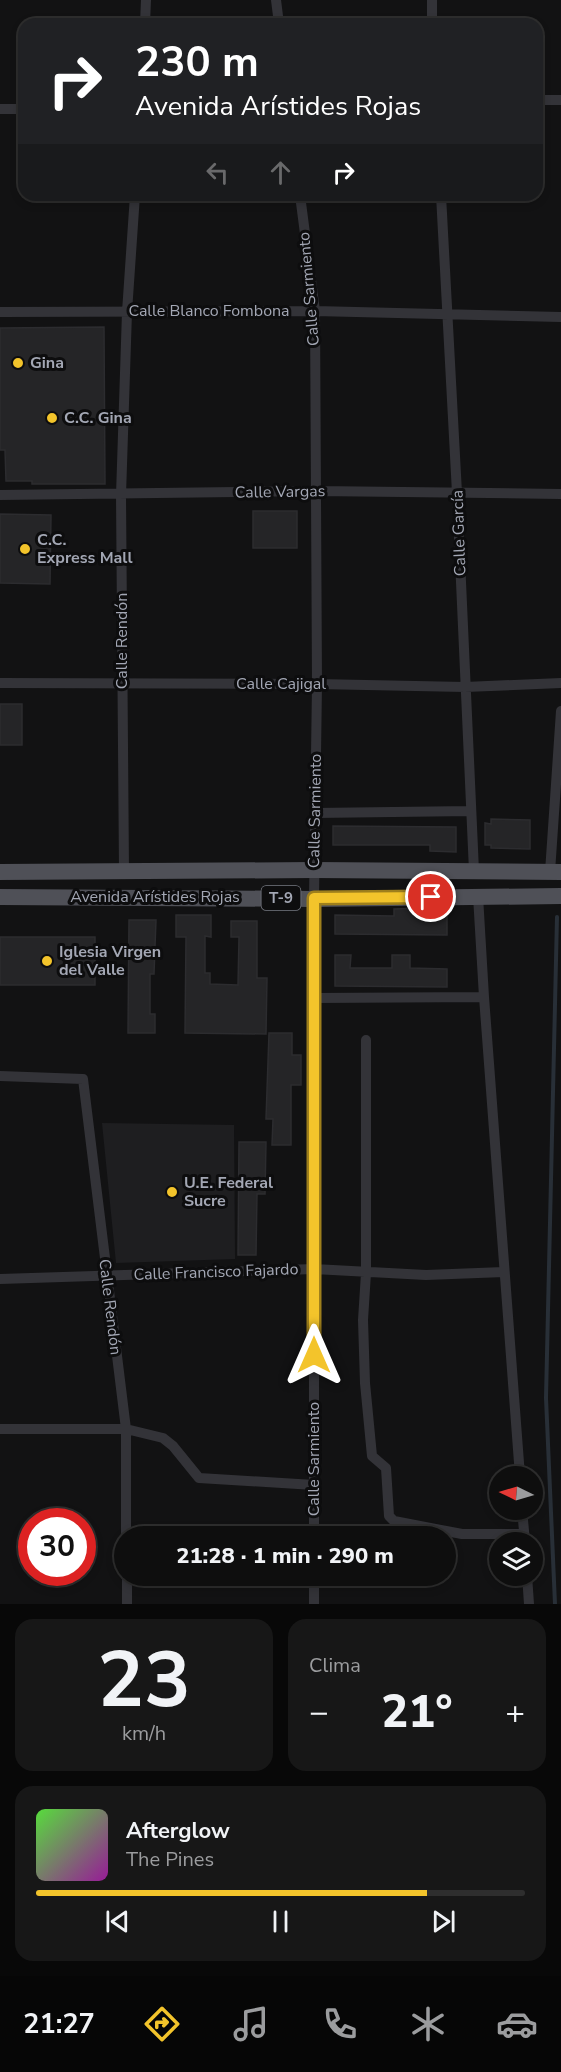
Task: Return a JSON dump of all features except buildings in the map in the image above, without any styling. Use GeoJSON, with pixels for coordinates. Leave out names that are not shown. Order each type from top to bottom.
{"type":"FeatureCollection","features":[{"type":"Feature","properties":{"kind":"main road","name":"Avenida Arístides Rojas"},"geometry":{"type":"LineString","coordinates":[[0,872],[314,870],[556,872]]}},
{"type":"Feature","properties":{"kind":"main road","name":"Avenida Arístides Rojas"},"geometry":{"type":"LineString","coordinates":[[0,897],[561,896]]}},
{"type":"Feature","properties":{"kind":"street"},"geometry":{"type":"LineString","coordinates":[[145,18],[146,0]]}},
{"type":"Feature","properties":{"kind":"street"},"geometry":{"type":"LineString","coordinates":[[276,0],[278,18]]}},
{"type":"Feature","properties":{"kind":"street"},"geometry":{"type":"LineString","coordinates":[[432,0],[432,18]]}},
{"type":"Feature","properties":{"kind":"street"},"geometry":{"type":"LineString","coordinates":[[543,100],[561,100]]}},
{"type":"Feature","properties":{"kind":"street"},"geometry":{"type":"LineString","coordinates":[[0,110],[18,109]]}},
{"type":"Feature","properties":{"kind":"street","name":"Calle Rendón"},"geometry":{"type":"LineString","coordinates":[[124,871],[122,495],[127,312],[135,201]]}},
{"type":"Feature","properties":{"kind":"street","name":"Calle Sarmiento"},"geometry":{"type":"LineString","coordinates":[[301,201],[315,310],[314,1526]]}},
{"type":"Feature","properties":{"kind":"street","name":"Calle García"},"geometry":{"type":"LineString","coordinates":[[441,201],[474,872]]}},
{"type":"Feature","properties":{"kind":"street","name":"Calle Blanco Fombona"},"geometry":{"type":"LineString","coordinates":[[0,312],[315,310],[561,316]]}},
{"type":"Feature","properties":{"kind":"street","name":"Calle Vargas"},"geometry":{"type":"LineString","coordinates":[[0,495],[316,491],[561,494]]}},
{"type":"Feature","properties":{"kind":"street","name":"Calle Cajigal"},"geometry":{"type":"LineString","coordinates":[[0,683],[465,687],[561,684]]}},
{"type":"Feature","properties":{"kind":"street"},"geometry":{"type":"LineString","coordinates":[[556,872],[561,711]]}},
{"type":"Feature","properties":{"kind":"street"},"geometry":{"type":"LineString","coordinates":[[315,813],[471,811]]}},
{"type":"Feature","properties":{"kind":"street"},"geometry":{"type":"LineString","coordinates":[[478,896],[518,1466]]}},
{"type":"Feature","properties":{"kind":"street"},"geometry":{"type":"LineString","coordinates":[[315,998],[484,997]]}},
{"type":"Feature","properties":{"kind":"street"},"geometry":{"type":"LineString","coordinates":[[366,1040],[366,1273],[363,1320],[372,1456],[386,1468],[389,1516],[394,1521],[462,1534],[489,1536]]}},
{"type":"Feature","properties":{"kind":"street","name":"Calle Rendón"},"geometry":{"type":"LineString","coordinates":[[0,1076],[83,1079],[126,1429],[126,1526]]}},
{"type":"Feature","properties":{"kind":"street","name":"Calle Francisco Fajardo"},"geometry":{"type":"LineString","coordinates":[[0,1279],[314,1269],[426,1275],[504,1272]]}},
{"type":"Feature","properties":{"kind":"street"},"geometry":{"type":"LineString","coordinates":[[0,1429],[126,1429],[163,1438],[173,1446],[199,1478],[314,1485]]}},
{"type":"Feature","properties":{"kind":"street"},"geometry":{"type":"LineString","coordinates":[[127,1586],[127,1604]]}},
{"type":"Feature","properties":{"kind":"street"},"geometry":{"type":"LineString","coordinates":[[314,1586],[314,1604]]}},
{"type":"Feature","properties":{"kind":"street"},"geometry":{"type":"LineString","coordinates":[[528,1586],[530,1604]]}},
{"type":"Feature","properties":{"kind":"shaded area","name":"U.E. Federal Sucre"},"geometry":{"type":"Polygon","coordinates":[[[102,1123],[234,1125],[235,1259],[116,1263],[102,1123]]]}},
{"type":"Feature","properties":{"kind":"waterway"},"geometry":{"type":"LineString","coordinates":[[555,1604],[546,1398],[557,917]]}},
{"type":"Feature","properties":{"kind":"place","name":"Gina"},"geometry":{"type":"Point","coordinates":[18,363]}},
{"type":"Feature","properties":{"kind":"place","name":"C.C. Gina"},"geometry":{"type":"Point","coordinates":[52,418]}},
{"type":"Feature","properties":{"kind":"place","name":"C.C. Express Mall"},"geometry":{"type":"Point","coordinates":[25,549]}},
{"type":"Feature","properties":{"kind":"place","name":"Iglesia Virgen del Valle"},"geometry":{"type":"Point","coordinates":[47,961]}},
{"type":"Feature","properties":{"kind":"place","name":"U.E. Federal Sucre"},"geometry":{"type":"Point","coordinates":[172,1192]}},
{"type":"Feature","properties":{"kind":"route"},"geometry":{"type":"LineString","coordinates":[[314,1355],[314,898],[431,897]]}}]}
